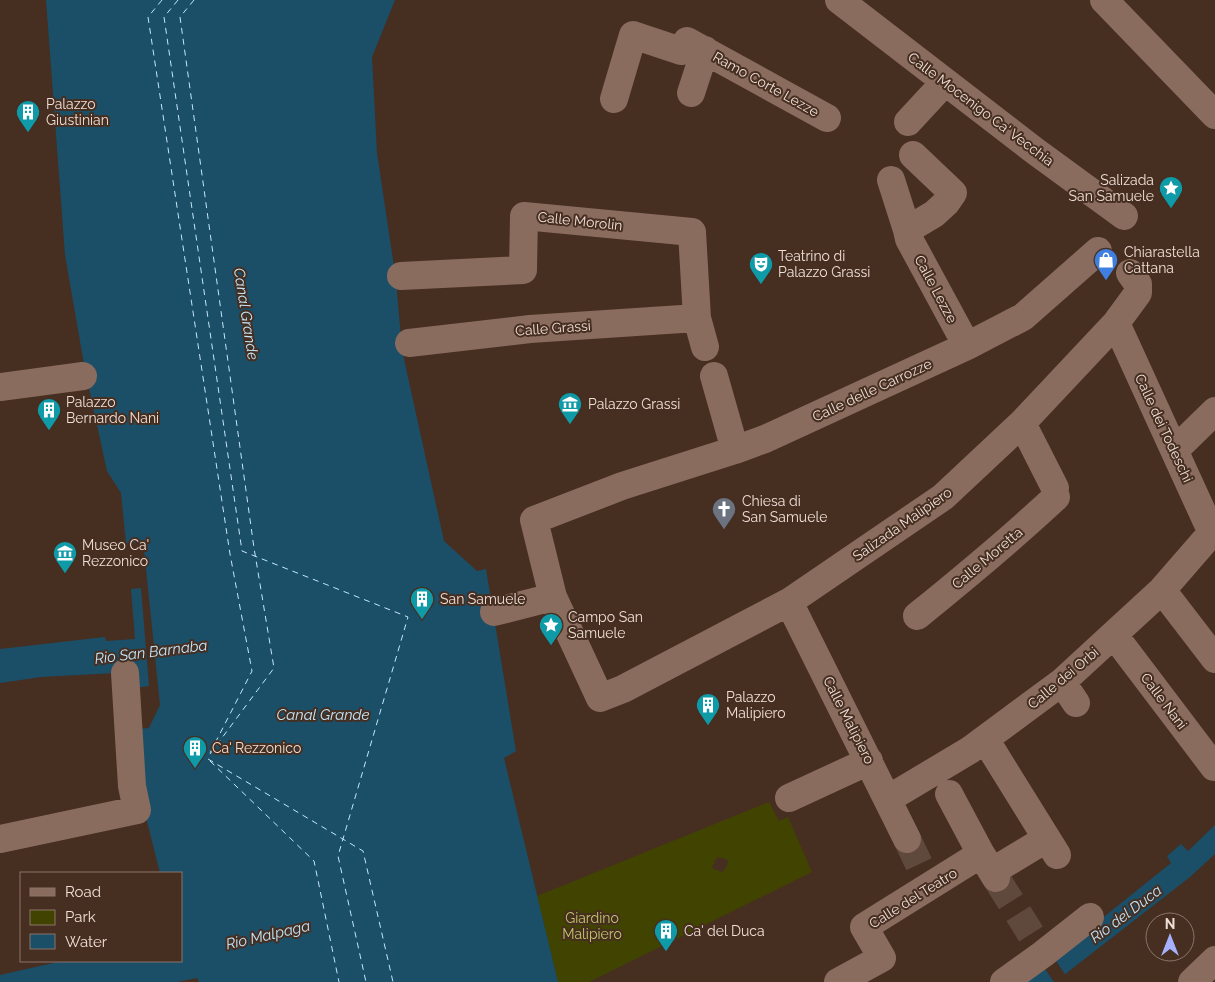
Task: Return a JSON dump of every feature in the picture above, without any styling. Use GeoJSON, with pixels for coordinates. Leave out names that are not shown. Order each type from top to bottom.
{"type":"FeatureCollection","features":[{"type":"Feature","properties":{"kind":"street","name":"Calle Mocenigo Ca' Vecchia"},"geometry":{"type":"LineString","coordinates":[[839,0],[1035,151],[1124,216]]}},
{"type":"Feature","properties":{"kind":"street"},"geometry":{"type":"LineString","coordinates":[[1104,0],[1215,115]]}},
{"type":"Feature","properties":{"kind":"street","name":"Ramo Corte Lezze"},"geometry":{"type":"LineString","coordinates":[[614,99],[633,36],[681,51],[687,41],[827,118]]}},
{"type":"Feature","properties":{"kind":"street","name":"Ramo Corte Lezze"},"geometry":{"type":"LineString","coordinates":[[691,93],[705,50]]}},
{"type":"Feature","properties":{"kind":"street"},"geometry":{"type":"LineString","coordinates":[[908,122],[945,82]]}},
{"type":"Feature","properties":{"kind":"street"},"geometry":{"type":"LineString","coordinates":[[907,230],[934,214],[946,203],[953,193],[913,155]]}},
{"type":"Feature","properties":{"kind":"street","name":"Calle Lezze"},"geometry":{"type":"LineString","coordinates":[[891,180],[909,239],[967,346]]}},
{"type":"Feature","properties":{"kind":"street","name":"Calle Morolin"},"geometry":{"type":"LineString","coordinates":[[400,276],[523,270],[524,216],[692,232],[697,318]]}},
{"type":"Feature","properties":{"kind":"street","name":"Calle delle Carrozze"},"geometry":{"type":"LineString","coordinates":[[553,597],[534,520],[622,486],[735,450],[774,435],[967,346],[1024,317],[1098,251]]}},
{"type":"Feature","properties":{"kind":"street","name":"Salizada Malipiero"},"geometry":{"type":"LineString","coordinates":[[553,597],[600,698],[623,689],[789,602],[943,497],[1022,423],[1116,323],[1138,293],[1138,284],[1130,273]]}},
{"type":"Feature","properties":{"kind":"street"},"geometry":{"type":"LineString","coordinates":[[697,318],[705,347]]}},
{"type":"Feature","properties":{"kind":"street","name":"Calle Grassi"},"geometry":{"type":"LineString","coordinates":[[409,344],[530,329],[697,318]]}},
{"type":"Feature","properties":{"kind":"street","name":"Calle dei Todeschi"},"geometry":{"type":"LineString","coordinates":[[1116,323],[1213,531]]}},
{"type":"Feature","properties":{"kind":"street"},"geometry":{"type":"LineString","coordinates":[[0,387],[83,376]]}},
{"type":"Feature","properties":{"kind":"street"},"geometry":{"type":"LineString","coordinates":[[714,376],[735,450]]}},
{"type":"Feature","properties":{"kind":"street"},"geometry":{"type":"LineString","coordinates":[[1175,450],[1215,411]]}},
{"type":"Feature","properties":{"kind":"street","name":"Calle Moretta"},"geometry":{"type":"LineString","coordinates":[[917,616],[1024,526],[1055,493],[1022,423]]}},
{"type":"Feature","properties":{"kind":"street","name":"Calle dei Orbi"},"geometry":{"type":"LineString","coordinates":[[888,799],[986,739],[1069,693],[1114,635],[1162,590],[1213,531]]}},
{"type":"Feature","properties":{"kind":"street"},"geometry":{"type":"LineString","coordinates":[[1162,590],[1210,640]]}},
{"type":"Feature","properties":{"kind":"street"},"geometry":{"type":"LineString","coordinates":[[494,612],[553,597]]}},
{"type":"Feature","properties":{"kind":"street","name":"Calle Malipiero"},"geometry":{"type":"LineString","coordinates":[[789,602],[907,839]]}},
{"type":"Feature","properties":{"kind":"street","name":"Calle Nani"},"geometry":{"type":"LineString","coordinates":[[1114,635],[1214,767]]}},
{"type":"Feature","properties":{"kind":"street"},"geometry":{"type":"LineString","coordinates":[[0,839],[136,810],[132,786],[125,673]]}},
{"type":"Feature","properties":{"kind":"street","name":"Calle del Teatro"},"geometry":{"type":"LineString","coordinates":[[838,982],[882,958],[864,927],[928,883],[990,868],[1046,847],[986,739]]}},
{"type":"Feature","properties":{"kind":"street"},"geometry":{"type":"LineString","coordinates":[[789,798],[869,762]]}},
{"type":"Feature","properties":{"kind":"street"},"geometry":{"type":"LineString","coordinates":[[949,794],[990,868]]}},
{"type":"Feature","properties":{"kind":"street"},"geometry":{"type":"LineString","coordinates":[[1004,982],[1090,917]]}},
{"type":"Feature","properties":{"kind":"street"},"geometry":{"type":"LineString","coordinates":[[1192,982],[1215,960]]}},
{"type":"Feature","properties":{"kind":"green space","name":"Giardino Malipiero"},"geometry":{"type":"Polygon","coordinates":[[[769,802],[779,821],[788,817],[812,872],[589,982],[558,982],[537,896],[769,802]],[[718,857],[712,866],[713,869],[724,871],[728,861],[718,857]]]}},
{"type":"Feature","properties":{"kind":"water","name":"Canal Grande"},"geometry":{"type":"Polygon","coordinates":[[[46,0],[395,0],[372,57],[377,153],[396,280],[402,350],[444,541],[477,571],[486,569],[516,751],[504,758],[558,982],[199,982],[197,978],[177,982],[0,982],[0,975],[58,962],[182,962],[182,872],[160,872],[143,805],[134,672],[41,677],[0,683],[0,649],[105,637],[106,641],[135,639],[131,589],[141,588],[147,579],[144,550],[137,543],[126,543],[121,493],[107,471],[85,370],[65,255],[46,0]]]}},
{"type":"Feature","properties":{"kind":"water","name":"Rio del Duca"},"geometry":{"type":"Polygon","coordinates":[[[1215,825],[1215,854],[1190,877],[1055,982],[1017,982],[1100,920],[1171,863],[1167,856],[1181,844],[1188,851],[1215,825]]]}},
{"type":"Feature","properties":{"kind":"pier"},"geometry":{"type":"Polygon","coordinates":[[[147,579],[160,705],[149,728],[138,729],[135,688],[149,686],[141,588],[147,579]]]}},
{"type":"Feature","properties":{"kind":"pier"},"geometry":{"type":"Polygon","coordinates":[[[1051,953],[1066,976],[1059,982],[1054,982],[1040,962],[1051,953]]]}},
{"type":"Feature","properties":{"kind":"ferry route"},"geometry":{"type":"LineString","coordinates":[[162,0],[148,17],[230,554],[252,671],[210,753]]}},
{"type":"Feature","properties":{"kind":"ferry route"},"geometry":{"type":"LineString","coordinates":[[178,0],[164,17],[242,551],[408,617],[338,856],[366,982]]}},
{"type":"Feature","properties":{"kind":"ferry route"},"geometry":{"type":"LineString","coordinates":[[194,0],[180,17],[254,548],[274,668],[207,758]]}},
{"type":"Feature","properties":{"kind":"ferry route"},"geometry":{"type":"LineString","coordinates":[[208,759],[363,851],[393,982]]}},
{"type":"Feature","properties":{"kind":"ferry route"},"geometry":{"type":"LineString","coordinates":[[210,761],[314,861],[339,982]]}},
{"type":"Feature","properties":{"kind":"tunnel"},"geometry":{"type":"LineString","coordinates":[[907,839],[926,879]]}},
{"type":"Feature","properties":{"kind":"tunnel"},"geometry":{"type":"LineString","coordinates":[[996,878],[1031,934]]}},
{"type":"Feature","properties":{"kind":"place","name":"Palazzo Giustinian"},"geometry":{"type":"Point","coordinates":[28,133]}},
{"type":"Feature","properties":{"kind":"place","name":"Salizada San Samuele"},"geometry":{"type":"Point","coordinates":[1171,209]}},
{"type":"Feature","properties":{"kind":"place","name":"Chiarastella Cattana"},"geometry":{"type":"Point","coordinates":[1106,281]}},
{"type":"Feature","properties":{"kind":"place","name":"Teatrino di Palazzo Grassi"},"geometry":{"type":"Point","coordinates":[761,285]}},
{"type":"Feature","properties":{"kind":"place","name":"Palazzo Grassi"},"geometry":{"type":"Point","coordinates":[570,425]}},
{"type":"Feature","properties":{"kind":"place","name":"Palazzo Bernardo Nani"},"geometry":{"type":"Point","coordinates":[49,431]}},
{"type":"Feature","properties":{"kind":"place","name":"Chiesa di San Samuele"},"geometry":{"type":"Point","coordinates":[724,530]}},
{"type":"Feature","properties":{"kind":"place","name":"Museo Ca' Rezzonico"},"geometry":{"type":"Point","coordinates":[65,574]}},
{"type":"Feature","properties":{"kind":"place","name":"San Samuele"},"geometry":{"type":"Point","coordinates":[422,620]}},
{"type":"Feature","properties":{"kind":"place","name":"Campo San Samuele"},"geometry":{"type":"Point","coordinates":[551,646]}},
{"type":"Feature","properties":{"kind":"place","name":"Palazzo Malipiero"},"geometry":{"type":"Point","coordinates":[708,726]}},
{"type":"Feature","properties":{"kind":"place","name":"Ca' Rezzonico"},"geometry":{"type":"Point","coordinates":[195,769]}},
{"type":"Feature","properties":{"kind":"place","name":"Ca' del Duca"},"geometry":{"type":"Point","coordinates":[666,952]}},
{"type":"Feature","properties":{"kind":"water label","name":"Rio San Barnaba"},"geometry":{"type":"Point","coordinates":[151,652]}},
{"type":"Feature","properties":{"kind":"water label","name":"Rio Malpaga"},"geometry":{"type":"Point","coordinates":[268,935]}}]}
